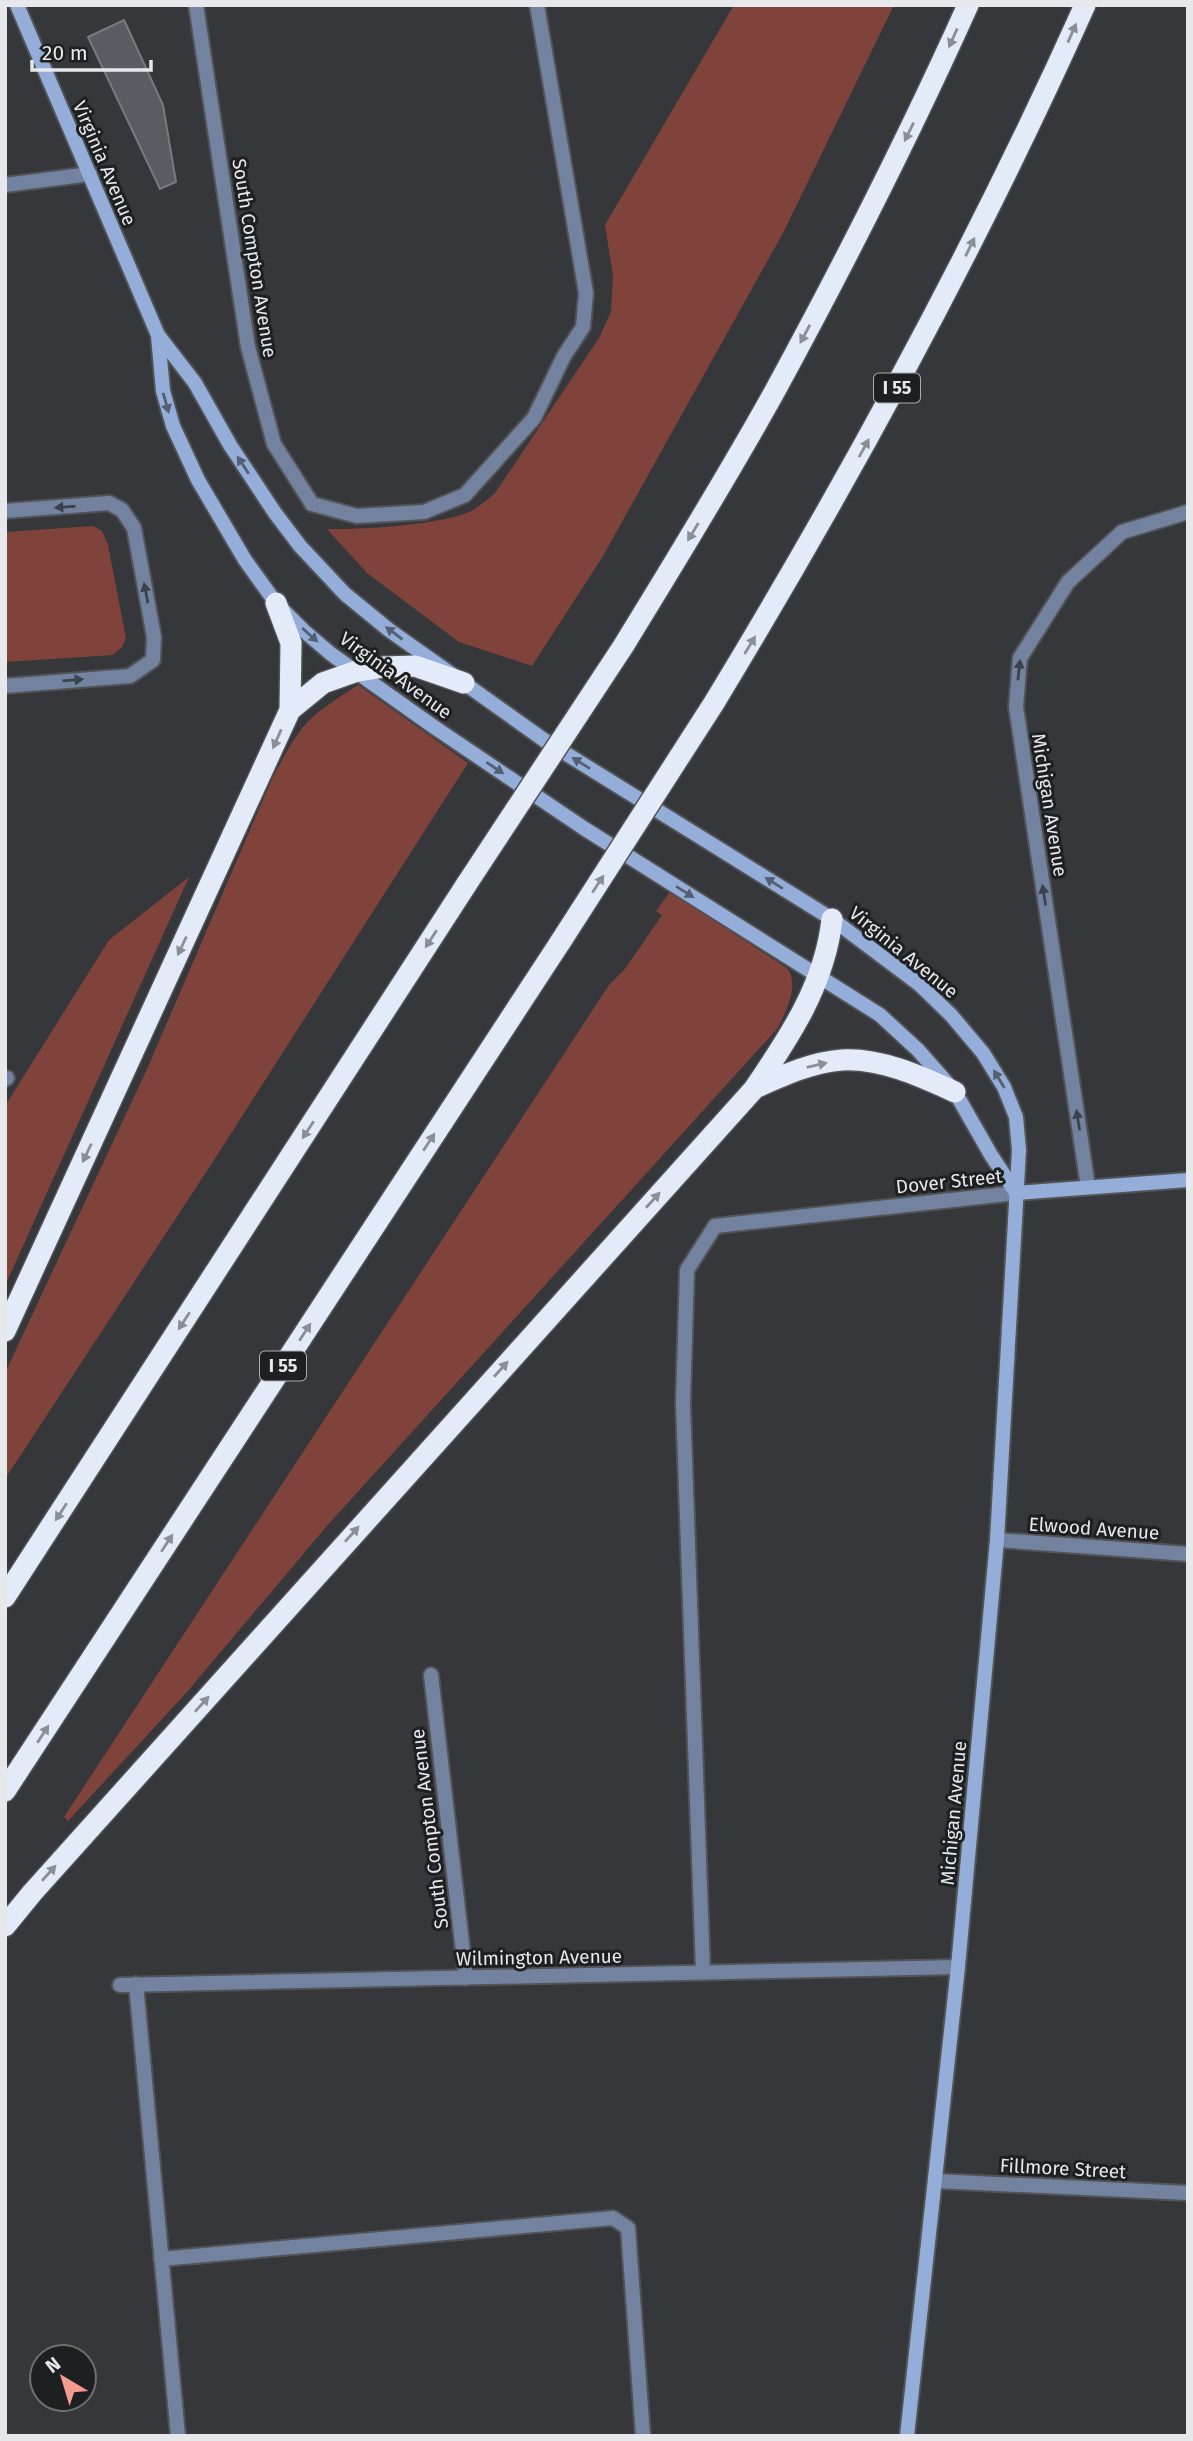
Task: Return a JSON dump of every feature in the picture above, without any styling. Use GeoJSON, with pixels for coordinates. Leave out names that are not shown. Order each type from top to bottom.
{"type":"FeatureCollection","features":[{"type":"Feature","properties":{"kind":"highway"},"geometry":{"type":"LineString","coordinates":[[5,1597],[624,645],[702,517],[775,391],[842,266],[968,5]]}},
{"type":"Feature","properties":{"kind":"highway","name":"I 55"},"geometry":{"type":"LineString","coordinates":[[5,1791],[714,703],[827,514],[891,400],[960,268],[1085,5]]}},
{"type":"Feature","properties":{"kind":"highway"},"geometry":{"type":"LineString","coordinates":[[5,1331],[290,710],[291,643],[276,603]]}},
{"type":"Feature","properties":{"kind":"highway"},"geometry":{"type":"LineString","coordinates":[[290,710],[323,683],[357,671],[415,666],[464,683]]}},
{"type":"Feature","properties":{"kind":"highway"},"geometry":{"type":"LineString","coordinates":[[5,1926],[386,1496],[754,1089],[799,1019],[820,977],[829,946],[832,919]]}},
{"type":"Feature","properties":{"kind":"highway"},"geometry":{"type":"LineString","coordinates":[[754,1089],[787,1073],[842,1060],[873,1063],[913,1073],[955,1092]]}},
{"type":"Feature","properties":{"kind":"main road","name":"Virginia Avenue"},"geometry":{"type":"LineString","coordinates":[[17,5],[158,335],[195,383],[230,445],[300,546],[345,594],[389,630],[544,740],[832,919],[920,985],[951,1015],[983,1053],[1004,1087],[1016,1117],[1019,1150],[1016,1193]]}},
{"type":"Feature","properties":{"kind":"main road","name":"Virginia Avenue"},"geometry":{"type":"LineString","coordinates":[[158,335],[163,391],[173,426],[198,480],[246,560],[276,603],[331,654],[434,727],[585,829],[880,1015],[918,1050],[955,1092],[990,1155],[1016,1193]]}},
{"type":"Feature","properties":{"kind":"main road","name":"Dover Street"},"geometry":{"type":"LineString","coordinates":[[1016,1193],[1188,1180]]}},
{"type":"Feature","properties":{"kind":"main road","name":"Michigan Avenue"},"geometry":{"type":"LineString","coordinates":[[907,2436],[958,1967],[997,1540],[1016,1193]]}},
{"type":"Feature","properties":{"kind":"street","name":"South Compton Avenue"},"geometry":{"type":"LineString","coordinates":[[196,5],[248,347],[274,444],[312,504],[357,516],[424,512],[465,495],[534,418],[564,356],[583,327],[586,293],[537,5]]}},
{"type":"Feature","properties":{"kind":"street"},"geometry":{"type":"LineString","coordinates":[[5,185],[90,174]]}},
{"type":"Feature","properties":{"kind":"street"},"geometry":{"type":"LineString","coordinates":[[5,511],[109,503],[122,510],[134,528],[154,638],[153,660],[130,676],[5,686]]}},
{"type":"Feature","properties":{"kind":"street","name":"Michigan Avenue"},"geometry":{"type":"LineString","coordinates":[[1088,1187],[1016,707],[1020,658],[1068,582],[1122,532],[1188,512]]}},
{"type":"Feature","properties":{"kind":"street","name":"Dover Street"},"geometry":{"type":"LineString","coordinates":[[703,1972],[682,1403],[687,1270],[715,1226],[1016,1193]]}},
{"type":"Feature","properties":{"kind":"street","name":"Elwood Avenue"},"geometry":{"type":"LineString","coordinates":[[997,1540],[1188,1554]]}},
{"type":"Feature","properties":{"kind":"street","name":"South Compton Avenue"},"geometry":{"type":"LineString","coordinates":[[431,1675],[466,1978]]}},
{"type":"Feature","properties":{"kind":"street","name":"Wilmington Avenue"},"geometry":{"type":"LineString","coordinates":[[120,1985],[958,1967]]}},
{"type":"Feature","properties":{"kind":"street"},"geometry":{"type":"LineString","coordinates":[[136,1984],[178,2436]]}},
{"type":"Feature","properties":{"kind":"street","name":"Fillmore Street"},"geometry":{"type":"LineString","coordinates":[[936,2181],[1188,2193]]}},
{"type":"Feature","properties":{"kind":"street"},"geometry":{"type":"LineString","coordinates":[[161,2259],[613,2218],[628,2228],[643,2436]]}},
{"type":"Feature","properties":{"kind":"shaded area"},"geometry":{"type":"Polygon","coordinates":[[[734,5],[894,5],[783,233],[603,556],[532,666],[459,642],[367,573],[327,529],[360,529],[443,519],[473,510],[495,493],[599,338],[611,312],[613,276],[605,225],[734,5]]]}},
{"type":"Feature","properties":{"kind":"shaded area"},"geometry":{"type":"Polygon","coordinates":[[[93,526],[102,531],[108,545],[126,638],[122,647],[113,655],[5,662],[5,532],[93,526]]]}},
{"type":"Feature","properties":{"kind":"shaded area"},"geometry":{"type":"Polygon","coordinates":[[[358,685],[468,763],[216,1157],[5,1479],[5,1373],[147,1069],[272,779],[304,726],[358,685]]]}},
{"type":"Feature","properties":{"kind":"shaded area"},"geometry":{"type":"Polygon","coordinates":[[[189,877],[5,1286],[5,1106],[109,940],[189,877]]]}},
{"type":"Feature","properties":{"kind":"shaded area"},"geometry":{"type":"Polygon","coordinates":[[[670,892],[788,969],[792,991],[777,1029],[326,1527],[187,1692],[68,1821],[64,1817],[609,985],[625,969],[662,915],[656,911],[670,892]]]}},
{"type":"Feature","properties":{"kind":"building"},"geometry":{"type":"Polygon","coordinates":[[[124,20],[163,105],[176,182],[160,189],[88,37],[124,20]]]}}]}
